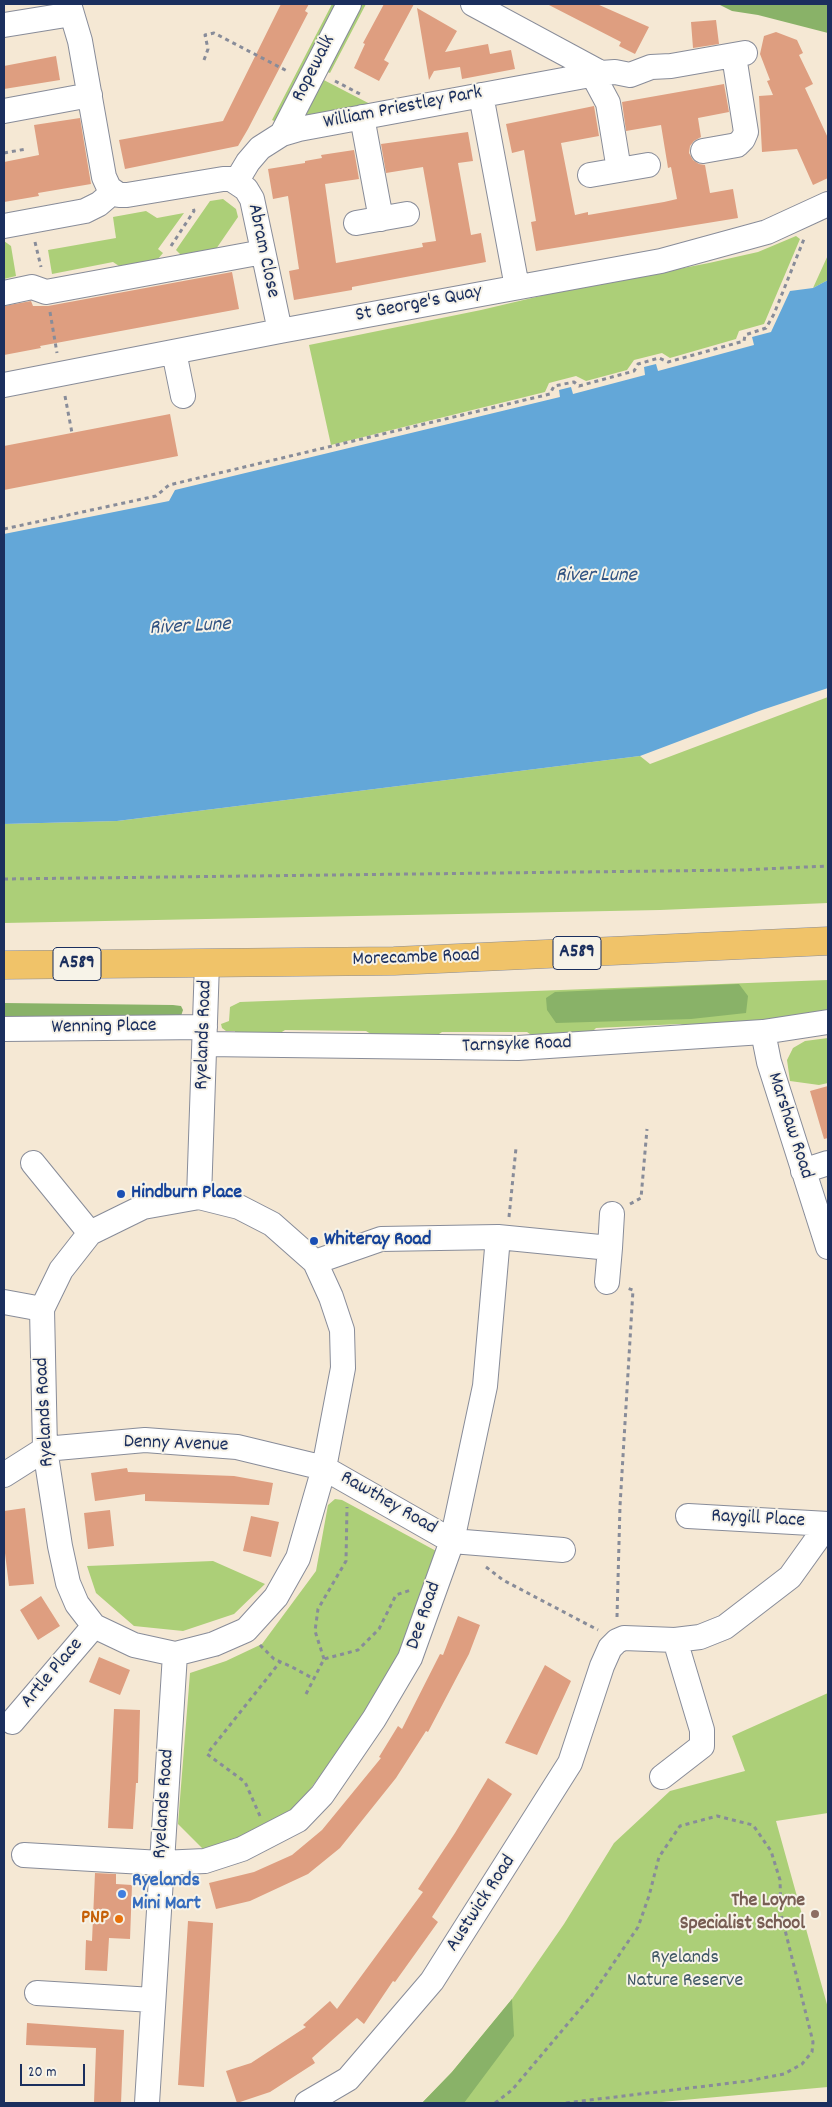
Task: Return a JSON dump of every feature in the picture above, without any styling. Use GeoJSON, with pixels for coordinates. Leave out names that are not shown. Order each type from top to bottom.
{"type":"FeatureCollection","features":[{"type":"Feature","properties":{"kind":"main road","name":"Morecambe Road"},"geometry":{"type":"LineString","coordinates":[[4,965],[394,961],[828,941]]}},
{"type":"Feature","properties":{"kind":"street","name":"Ropewalk"},"geometry":{"type":"LineString","coordinates":[[282,134],[304,72],[349,4]]}},
{"type":"Feature","properties":{"kind":"street"},"geometry":{"type":"LineString","coordinates":[[473,4],[597,74],[615,72],[630,75],[656,66],[671,66],[740,55],[746,132],[743,139],[737,144],[703,151]]}},
{"type":"Feature","properties":{"kind":"street"},"geometry":{"type":"LineString","coordinates":[[4,25],[71,9],[80,41],[104,176],[109,188],[113,192],[99,204],[85,211],[4,226]]}},
{"type":"Feature","properties":{"kind":"street"},"geometry":{"type":"LineString","coordinates":[[597,74],[608,103],[619,170]]}},
{"type":"Feature","properties":{"kind":"street","name":"William Priestley Park"},"geometry":{"type":"LineString","coordinates":[[236,182],[248,162],[260,148],[282,134],[362,117],[597,74]]}},
{"type":"Feature","properties":{"kind":"street"},"geometry":{"type":"LineString","coordinates":[[4,111],[90,95]]}},
{"type":"Feature","properties":{"kind":"street"},"geometry":{"type":"LineString","coordinates":[[481,95],[517,287]]}},
{"type":"Feature","properties":{"kind":"street"},"geometry":{"type":"LineString","coordinates":[[362,117],[381,219]]}},
{"type":"Feature","properties":{"kind":"street"},"geometry":{"type":"LineString","coordinates":[[590,175],[648,165]]}},
{"type":"Feature","properties":{"kind":"street","name":"Abram Close"},"geometry":{"type":"LineString","coordinates":[[113,192],[119,195],[135,195],[213,180],[231,180],[246,189],[252,199],[280,331]]}},
{"type":"Feature","properties":{"kind":"street","name":"St George's Quay"},"geometry":{"type":"LineString","coordinates":[[4,385],[280,331],[661,261],[767,232],[828,204]]}},
{"type":"Feature","properties":{"kind":"street"},"geometry":{"type":"LineString","coordinates":[[356,223],[407,214]]}},
{"type":"Feature","properties":{"kind":"street"},"geometry":{"type":"LineString","coordinates":[[4,293],[32,287],[46,292],[263,252]]}},
{"type":"Feature","properties":{"kind":"street"},"geometry":{"type":"LineString","coordinates":[[174,352],[183,396]]}},
{"type":"Feature","properties":{"kind":"street","name":"Ryelands Road"},"geometry":{"type":"LineString","coordinates":[[199,1197],[207,962]]}},
{"type":"Feature","properties":{"kind":"street","name":"Tarnsyke Road"},"geometry":{"type":"LineString","coordinates":[[205,1035],[518,1048],[763,1032],[828,1022]]}},
{"type":"Feature","properties":{"kind":"street","name":"Wenning Place"},"geometry":{"type":"LineString","coordinates":[[4,1029],[205,1035]]}},
{"type":"Feature","properties":{"kind":"street","name":"Marshaw Road"},"geometry":{"type":"LineString","coordinates":[[763,1032],[769,1062],[828,1247]]}},
{"type":"Feature","properties":{"kind":"street"},"geometry":{"type":"LineString","coordinates":[[33,1163],[90,1233]]}},
{"type":"Feature","properties":{"kind":"street"},"geometry":{"type":"LineString","coordinates":[[803,1171],[828,1163]]}},
{"type":"Feature","properties":{"kind":"street","name":"Ryelands Road"},"geometry":{"type":"LineString","coordinates":[[199,1197],[239,1207],[272,1224],[315,1262],[331,1297],[342,1330],[342,1368],[324,1468],[298,1558],[276,1597],[246,1630],[214,1644],[175,1654],[134,1645],[94,1626],[77,1604],[68,1583],[60,1546],[46,1449],[42,1310],[61,1270],[90,1233],[143,1207],[199,1197]]}},
{"type":"Feature","properties":{"kind":"street"},"geometry":{"type":"LineString","coordinates":[[607,1282],[612,1214]]}},
{"type":"Feature","properties":{"kind":"street"},"geometry":{"type":"LineString","coordinates":[[315,1262],[381,1239],[498,1237],[610,1248]]}},
{"type":"Feature","properties":{"kind":"street","name":"Dee Road"},"geometry":{"type":"LineString","coordinates":[[24,1855],[162,1863],[205,1861],[242,1849],[298,1820],[322,1795],[374,1719],[410,1658],[452,1541],[485,1386],[498,1237]]}},
{"type":"Feature","properties":{"kind":"street"},"geometry":{"type":"LineString","coordinates":[[4,1302],[42,1310]]}},
{"type":"Feature","properties":{"kind":"street","name":"Denny Avenue"},"geometry":{"type":"LineString","coordinates":[[4,1474],[46,1449],[145,1440],[237,1447],[324,1468]]}},
{"type":"Feature","properties":{"kind":"street","name":"Rawthey Road"},"geometry":{"type":"LineString","coordinates":[[324,1468],[452,1541]]}},
{"type":"Feature","properties":{"kind":"street","name":"Raygill Place"},"geometry":{"type":"LineString","coordinates":[[688,1516],[828,1524]]}},
{"type":"Feature","properties":{"kind":"street"},"geometry":{"type":"LineString","coordinates":[[617,1641],[633,1637],[675,1640],[700,1637],[725,1627],[790,1577],[828,1524]]}},
{"type":"Feature","properties":{"kind":"street"},"geometry":{"type":"LineString","coordinates":[[452,1541],[562,1550]]}},
{"type":"Feature","properties":{"kind":"street","name":"Artle Place"},"geometry":{"type":"LineString","coordinates":[[12,1722],[94,1626]]}},
{"type":"Feature","properties":{"kind":"street"},"geometry":{"type":"LineString","coordinates":[[662,1777],[702,1746],[702,1730],[675,1640]]}},
{"type":"Feature","properties":{"kind":"street","name":"Austwick Road"},"geometry":{"type":"LineString","coordinates":[[307,2103],[348,2079],[432,1981],[570,1763],[602,1666],[610,1648],[617,1641]]}},
{"type":"Feature","properties":{"kind":"street","name":"Ryelands Road"},"geometry":{"type":"LineString","coordinates":[[147,2103],[175,1654]]}},
{"type":"Feature","properties":{"kind":"street"},"geometry":{"type":"LineString","coordinates":[[37,1993],[153,2000]]}},
{"type":"Feature","properties":{"kind":"path"},"geometry":{"type":"LineString","coordinates":[[204,60],[208,49],[206,35],[214,33],[393,112]]}},
{"type":"Feature","properties":{"kind":"path"},"geometry":{"type":"LineString","coordinates":[[4,153],[26,149]]}},
{"type":"Feature","properties":{"kind":"path"},"geometry":{"type":"LineString","coordinates":[[171,270],[168,250],[194,211],[193,205]]}},
{"type":"Feature","properties":{"kind":"path"},"geometry":{"type":"LineString","coordinates":[[4,529],[156,496],[169,485],[197,480],[550,394],[554,386],[574,382],[579,386],[634,371],[638,364],[659,358],[668,362],[744,341],[745,335],[766,328],[774,314],[805,236]]}},
{"type":"Feature","properties":{"kind":"path"},"geometry":{"type":"LineString","coordinates":[[61,374],[72,433]]}},
{"type":"Feature","properties":{"kind":"path"},"geometry":{"type":"LineString","coordinates":[[4,879],[742,870],[828,866]]}},
{"type":"Feature","properties":{"kind":"path"},"geometry":{"type":"LineString","coordinates":[[612,1214],[641,1198],[647,1129]]}},
{"type":"Feature","properties":{"kind":"path"},"geometry":{"type":"LineString","coordinates":[[498,1237],[510,1216],[516,1148]]}},
{"type":"Feature","properties":{"kind":"path"},"geometry":{"type":"LineString","coordinates":[[481,1563],[503,1580],[617,1641],[620,1506],[633,1290],[607,1282]]}},
{"type":"Feature","properties":{"kind":"path"},"geometry":{"type":"LineString","coordinates":[[306,1694],[324,1659],[314,1631],[318,1609],[346,1561],[348,1481]]}},
{"type":"Feature","properties":{"kind":"path"},"geometry":{"type":"LineString","coordinates":[[324,1659],[358,1650],[379,1629],[396,1596]]}},
{"type":"Feature","properties":{"kind":"path"},"geometry":{"type":"LineString","coordinates":[[274,1660],[314,1679]]}},
{"type":"Feature","properties":{"kind":"path"},"geometry":{"type":"LineString","coordinates":[[268,1835],[245,1782],[207,1754],[280,1662]]}},
{"type":"Feature","properties":{"kind":"path"},"geometry":{"type":"LineString","coordinates":[[495,2103],[512,2090],[592,1995],[638,1926],[649,1896],[659,1856],[680,1826],[717,1816],[753,1825],[772,1851],[780,1880],[781,1914],[813,2042],[812,2052],[802,2064],[784,2074],[748,2081],[565,2103]]}},
{"type":"Feature","properties":{"kind":"green space"},"geometry":{"type":"Polygon","coordinates":[[[332,4],[342,4],[279,123],[272,120],[332,4]]]}},
{"type":"Feature","properties":{"kind":"green space"},"geometry":{"type":"Polygon","coordinates":[[[355,4],[366,4],[330,73],[321,69],[355,4]]]}},
{"type":"Feature","properties":{"kind":"green space"},"geometry":{"type":"Polygon","coordinates":[[[718,4],[828,4],[828,33],[758,15],[732,11],[718,4]]]}},
{"type":"Feature","properties":{"kind":"green space"},"geometry":{"type":"Polygon","coordinates":[[[318,77],[374,106],[294,122],[318,77]]]}},
{"type":"Feature","properties":{"kind":"green space"},"geometry":{"type":"Polygon","coordinates":[[[223,199],[236,209],[238,217],[216,249],[182,256],[176,250],[210,201],[223,199]]]}},
{"type":"Feature","properties":{"kind":"green space"},"geometry":{"type":"Polygon","coordinates":[[[146,211],[157,218],[184,213],[158,249],[163,253],[157,260],[119,266],[113,262],[52,274],[48,250],[116,238],[113,217],[146,211]]]}},
{"type":"Feature","properties":{"kind":"green space"},"geometry":{"type":"Polygon","coordinates":[[[796,236],[800,239],[764,324],[739,331],[736,339],[670,358],[662,353],[634,360],[627,370],[586,381],[576,376],[549,383],[545,392],[331,445],[309,345],[481,310],[549,294],[709,263],[758,252],[796,236]]]}},
{"type":"Feature","properties":{"kind":"green space"},"geometry":{"type":"Polygon","coordinates":[[[4,241],[11,246],[16,276],[4,279],[4,241]]]}},
{"type":"Feature","properties":{"kind":"green space"},"geometry":{"type":"Polygon","coordinates":[[[828,255],[828,280],[813,288],[828,255]]]}},
{"type":"Feature","properties":{"kind":"green space"},"geometry":{"type":"Polygon","coordinates":[[[828,697],[828,903],[660,910],[4,923],[4,824],[117,821],[640,756],[650,764],[828,697]]]}},
{"type":"Feature","properties":{"kind":"green space"},"geometry":{"type":"Polygon","coordinates":[[[828,980],[828,1015],[695,1029],[680,1024],[596,1028],[588,1036],[537,1039],[527,1032],[442,1032],[430,1040],[379,1039],[366,1031],[285,1030],[274,1037],[235,1036],[235,1031],[226,1031],[222,1028],[221,1024],[229,1021],[230,1007],[240,1002],[828,980]]]}},
{"type":"Feature","properties":{"kind":"green space"},"geometry":{"type":"Polygon","coordinates":[[[739,984],[748,996],[746,1013],[691,1019],[556,1023],[547,1010],[546,998],[555,992],[739,984]]]}},
{"type":"Feature","properties":{"kind":"green space"},"geometry":{"type":"Polygon","coordinates":[[[4,1003],[173,1005],[181,1006],[183,1010],[180,1019],[4,1024],[4,1003]]]}},
{"type":"Feature","properties":{"kind":"green space"},"geometry":{"type":"Polygon","coordinates":[[[828,1038],[828,1083],[819,1085],[790,1081],[787,1060],[793,1048],[805,1041],[828,1038]]]}},
{"type":"Feature","properties":{"kind":"green space"},"geometry":{"type":"Polygon","coordinates":[[[335,1499],[342,1500],[438,1552],[395,1664],[344,1744],[305,1796],[285,1816],[242,1837],[203,1849],[178,1824],[190,1673],[226,1661],[262,1644],[316,1571],[328,1505],[335,1499]]]}},
{"type":"Feature","properties":{"kind":"green space"},"geometry":{"type":"Polygon","coordinates":[[[213,1561],[265,1584],[234,1614],[183,1631],[134,1626],[96,1593],[87,1566],[213,1561]]]}},
{"type":"Feature","properties":{"kind":"green space","name":"Ryelands Nature Reserve"},"geometry":{"type":"Polygon","coordinates":[[[828,1693],[828,1813],[776,1821],[828,2008],[828,2087],[650,2103],[422,2103],[452,2072],[512,1999],[564,1924],[614,1843],[670,1791],[745,1771],[732,1736],[828,1693]]]}},
{"type":"Feature","properties":{"kind":"green space"},"geometry":{"type":"Polygon","coordinates":[[[512,1999],[514,2036],[464,2103],[422,2103],[452,2072],[512,1999]]]}},
{"type":"Feature","properties":{"kind":"water","name":"River Lune"},"geometry":{"type":"Polygon","coordinates":[[[828,280],[828,688],[759,711],[640,756],[117,821],[4,824],[4,534],[169,501],[175,490],[560,397],[559,390],[571,387],[573,394],[645,375],[644,367],[656,364],[658,371],[754,345],[752,337],[771,332],[790,291],[813,288],[828,280]]]}},
{"type":"Feature","properties":{"kind":"building"},"geometry":{"type":"Polygon","coordinates":[[[281,4],[309,4],[305,11],[308,13],[238,146],[125,169],[119,140],[223,121],[281,4]]]}},
{"type":"Feature","properties":{"kind":"building"},"geometry":{"type":"Polygon","coordinates":[[[384,4],[414,4],[384,60],[389,63],[379,81],[354,68],[365,44],[363,43],[384,4]]]}},
{"type":"Feature","properties":{"kind":"building"},"geometry":{"type":"Polygon","coordinates":[[[547,4],[597,4],[649,27],[635,54],[619,46],[621,42],[547,4]]]}},
{"type":"Feature","properties":{"kind":"building"},"geometry":{"type":"Polygon","coordinates":[[[417,8],[457,31],[445,52],[488,44],[490,54],[511,50],[515,69],[462,79],[460,67],[434,71],[429,80],[417,8]]]}},
{"type":"Feature","properties":{"kind":"building"},"geometry":{"type":"Polygon","coordinates":[[[716,20],[719,44],[693,48],[691,22],[716,20]]]}},
{"type":"Feature","properties":{"kind":"building"},"geometry":{"type":"Polygon","coordinates":[[[776,32],[797,40],[803,53],[799,55],[813,84],[805,88],[828,138],[828,178],[813,185],[797,149],[762,152],[759,96],[773,95],[767,81],[770,80],[760,54],[764,36],[776,32]]]}},
{"type":"Feature","properties":{"kind":"building"},"geometry":{"type":"Polygon","coordinates":[[[56,56],[60,80],[4,89],[4,66],[56,56]]]}},
{"type":"Feature","properties":{"kind":"building"},"geometry":{"type":"Polygon","coordinates":[[[724,84],[729,112],[698,118],[701,137],[690,146],[689,153],[693,160],[705,165],[710,193],[733,189],[738,218],[536,251],[531,222],[536,221],[524,150],[512,153],[506,124],[594,106],[599,136],[561,143],[575,215],[588,212],[588,215],[664,202],[677,199],[671,167],[668,168],[661,125],[626,131],[622,102],[724,84]]]}},
{"type":"Feature","properties":{"kind":"building"},"geometry":{"type":"Polygon","coordinates":[[[80,118],[91,184],[38,193],[39,196],[4,202],[4,162],[39,155],[34,125],[80,118]]]}},
{"type":"Feature","properties":{"kind":"building"},"geometry":{"type":"Polygon","coordinates":[[[468,132],[473,161],[458,163],[471,235],[481,233],[486,262],[294,300],[289,271],[299,269],[288,196],[273,199],[268,169],[305,163],[305,161],[322,158],[321,155],[354,150],[359,179],[325,184],[336,263],[423,247],[422,243],[436,241],[423,167],[386,173],[381,144],[468,132]]]}},
{"type":"Feature","properties":{"kind":"building"},"geometry":{"type":"Polygon","coordinates":[[[232,272],[239,309],[40,346],[41,348],[4,355],[4,306],[31,301],[33,306],[48,306],[232,272]]]}},
{"type":"Feature","properties":{"kind":"building"},"geometry":{"type":"Polygon","coordinates":[[[170,414],[178,456],[4,490],[4,446],[170,414]]]}},
{"type":"Feature","properties":{"kind":"building"},"geometry":{"type":"Polygon","coordinates":[[[828,1086],[828,1138],[824,1139],[810,1091],[828,1086]]]}},
{"type":"Feature","properties":{"kind":"building"},"geometry":{"type":"Polygon","coordinates":[[[127,1468],[128,1472],[234,1476],[273,1483],[269,1505],[145,1501],[145,1494],[95,1501],[91,1473],[127,1468]]]}},
{"type":"Feature","properties":{"kind":"building"},"geometry":{"type":"Polygon","coordinates":[[[25,1508],[34,1584],[9,1586],[4,1545],[4,1511],[25,1508]]]}},
{"type":"Feature","properties":{"kind":"building"},"geometry":{"type":"Polygon","coordinates":[[[110,1510],[114,1546],[88,1549],[84,1513],[110,1510]]]}},
{"type":"Feature","properties":{"kind":"building"},"geometry":{"type":"Polygon","coordinates":[[[251,1516],[279,1522],[271,1557],[243,1551],[251,1516]]]}},
{"type":"Feature","properties":{"kind":"building"},"geometry":{"type":"Polygon","coordinates":[[[41,1596],[60,1626],[38,1640],[20,1610],[41,1596]]]}},
{"type":"Feature","properties":{"kind":"building"},"geometry":{"type":"Polygon","coordinates":[[[458,1616],[480,1625],[469,1654],[428,1732],[426,1731],[396,1778],[340,1848],[308,1874],[250,1901],[216,1909],[209,1883],[254,1872],[292,1855],[322,1830],[381,1758],[379,1757],[398,1726],[402,1729],[440,1654],[443,1655],[458,1616]]]}},
{"type":"Feature","properties":{"kind":"building"},"geometry":{"type":"Polygon","coordinates":[[[99,1657],[130,1670],[120,1695],[89,1682],[99,1657]]]}},
{"type":"Feature","properties":{"kind":"building"},"geometry":{"type":"Polygon","coordinates":[[[545,1665],[571,1681],[537,1755],[505,1743],[545,1665]]]}},
{"type":"Feature","properties":{"kind":"building"},"geometry":{"type":"Polygon","coordinates":[[[114,1709],[140,1710],[138,1783],[136,1783],[133,1829],[108,1828],[114,1709]]]}},
{"type":"Feature","properties":{"kind":"building"},"geometry":{"type":"Polygon","coordinates":[[[488,1778],[512,1794],[432,1917],[438,1922],[395,1982],[393,1981],[364,2024],[357,2018],[312,2058],[315,2063],[270,2092],[237,2103],[226,2071],[251,2063],[306,2027],[303,2025],[330,2001],[337,2009],[423,1892],[418,1889],[488,1778]]]}},
{"type":"Feature","properties":{"kind":"building"},"geometry":{"type":"Polygon","coordinates":[[[95,1873],[116,1874],[116,1884],[132,1885],[130,1939],[109,1938],[107,1971],[85,1970],[86,1940],[92,1941],[95,1873]]]}},
{"type":"Feature","properties":{"kind":"building"},"geometry":{"type":"Polygon","coordinates":[[[188,1921],[213,1923],[204,2087],[178,2085],[188,1921]]]}},
{"type":"Feature","properties":{"kind":"building"},"geometry":{"type":"Polygon","coordinates":[[[27,2023],[124,2030],[121,2103],[94,2103],[96,2048],[26,2045],[27,2023]]]}},
{"type":"Feature","properties":{"kind":"place","name":"Hindburn Place"},"geometry":{"type":"Point","coordinates":[121,1194]}},
{"type":"Feature","properties":{"kind":"place","name":"Whiteray Road"},"geometry":{"type":"Point","coordinates":[314,1241]}},
{"type":"Feature","properties":{"kind":"place","name":"Ryelands Mini Mart"},"geometry":{"type":"Point","coordinates":[122,1894]}},
{"type":"Feature","properties":{"kind":"place","name":"The Loyne Specialist School"},"geometry":{"type":"Point","coordinates":[815,1914]}},
{"type":"Feature","properties":{"kind":"place","name":"PNP"},"geometry":{"type":"Point","coordinates":[119,1919]}}]}
